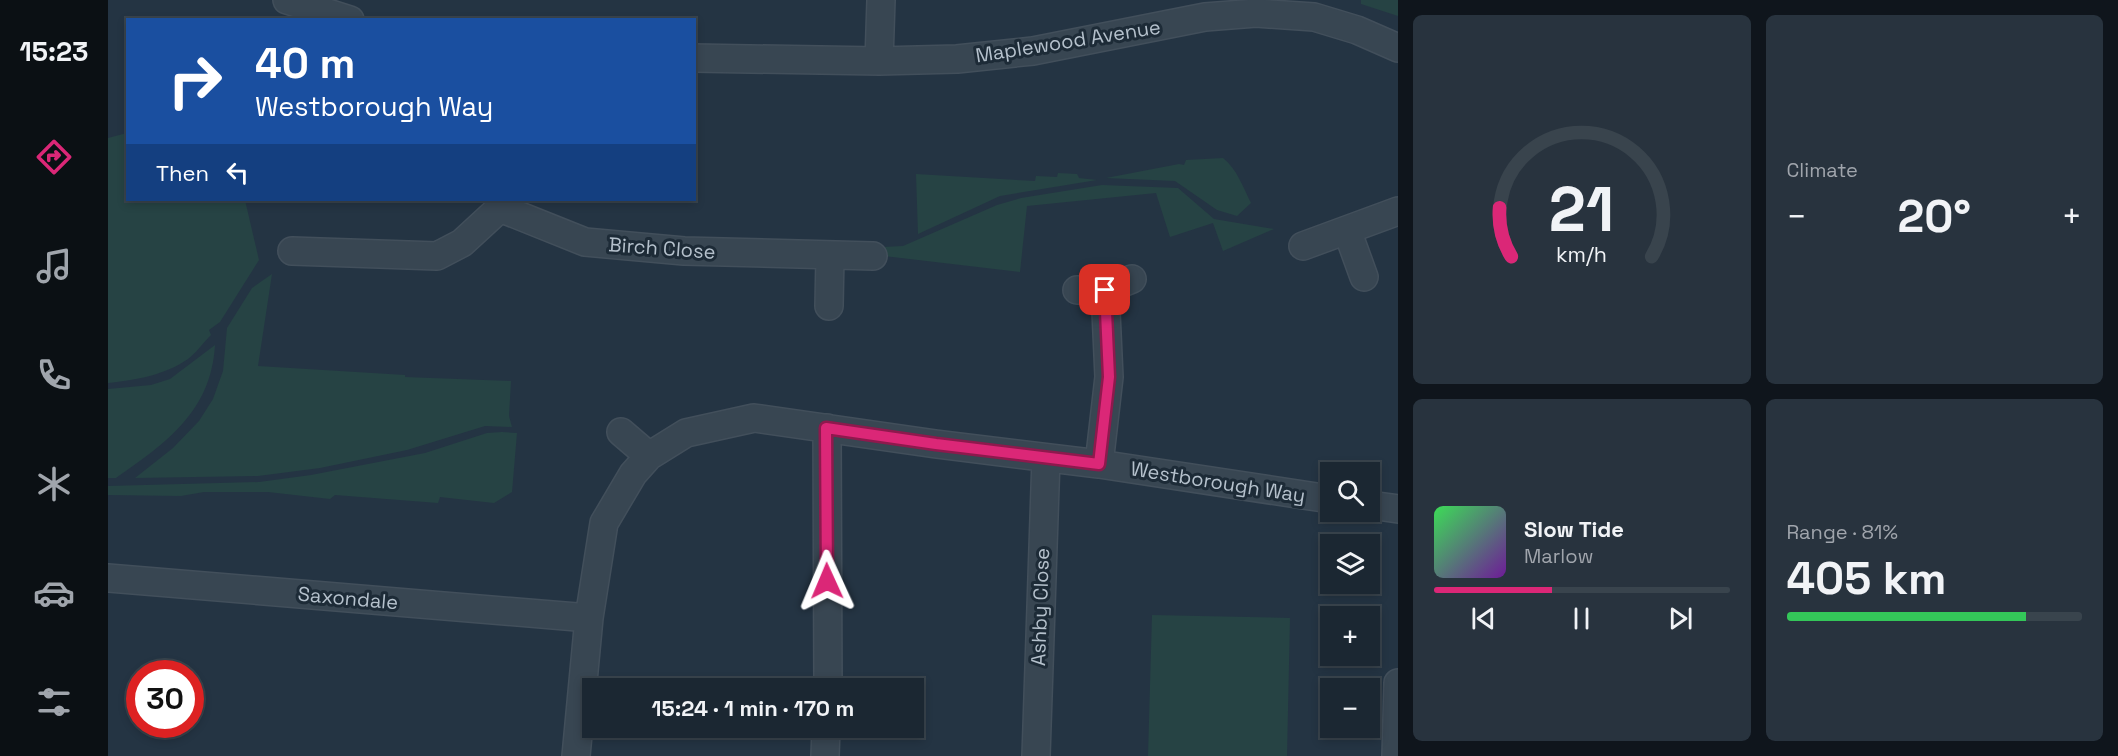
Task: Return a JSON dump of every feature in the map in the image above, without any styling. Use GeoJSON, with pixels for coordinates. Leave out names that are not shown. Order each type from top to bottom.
{"type":"FeatureCollection","features":[{"type":"Feature","properties":{"kind":"street"},"geometry":{"type":"LineString","coordinates":[[287,0],[344,18]]}},
{"type":"Feature","properties":{"kind":"street"},"geometry":{"type":"LineString","coordinates":[[879,61],[881,0]]}},
{"type":"Feature","properties":{"kind":"street","name":"Maplewood Avenue"},"geometry":{"type":"LineString","coordinates":[[696,58],[879,61],[957,59],[1033,51],[1256,6],[1314,17],[1357,30],[1398,48]]}},
{"type":"Feature","properties":{"kind":"street"},"geometry":{"type":"LineString","coordinates":[[292,251],[437,256],[462,243],[500,204]]}},
{"type":"Feature","properties":{"kind":"street","name":"Birch Close"},"geometry":{"type":"LineString","coordinates":[[500,204],[585,243],[684,251],[873,256]]}},
{"type":"Feature","properties":{"kind":"street"},"geometry":{"type":"LineString","coordinates":[[1303,246],[1398,211]]}},
{"type":"Feature","properties":{"kind":"street"},"geometry":{"type":"LineString","coordinates":[[1347,230],[1364,277]]}},
{"type":"Feature","properties":{"kind":"street"},"geometry":{"type":"LineString","coordinates":[[829,306],[831,256]]}},
{"type":"Feature","properties":{"kind":"street"},"geometry":{"type":"LineString","coordinates":[[1077,290],[1105,290],[1132,279]]}},
{"type":"Feature","properties":{"kind":"street"},"geometry":{"type":"LineString","coordinates":[[1099,464],[1109,377],[1105,290]]}},
{"type":"Feature","properties":{"kind":"street","name":"Westborough Way"},"geometry":{"type":"LineString","coordinates":[[576,756],[589,618],[603,524],[633,474],[649,456],[686,433],[754,418],[1099,464],[1320,497]]}},
{"type":"Feature","properties":{"kind":"street"},"geometry":{"type":"LineString","coordinates":[[826,428],[828,678]]}},
{"type":"Feature","properties":{"kind":"street"},"geometry":{"type":"LineString","coordinates":[[621,432],[649,456]]}},
{"type":"Feature","properties":{"kind":"street","name":"Ashby Close"},"geometry":{"type":"LineString","coordinates":[[1036,756],[1046,458]]}},
{"type":"Feature","properties":{"kind":"street"},"geometry":{"type":"LineString","coordinates":[[1380,506],[1398,509]]}},
{"type":"Feature","properties":{"kind":"street","name":"Saxondale"},"geometry":{"type":"LineString","coordinates":[[108,578],[589,618]]}},
{"type":"Feature","properties":{"kind":"street"},"geometry":{"type":"LineString","coordinates":[[1396,756],[1398,682]]}},
{"type":"Feature","properties":{"kind":"street"},"geometry":{"type":"LineString","coordinates":[[825,756],[826,738]]}},
{"type":"Feature","properties":{"kind":"green space"},"geometry":{"type":"Polygon","coordinates":[[[1361,0],[1398,0],[1398,16],[1361,4],[1361,0]]]}},
{"type":"Feature","properties":{"kind":"green space"},"geometry":{"type":"Polygon","coordinates":[[[126,133],[126,201],[245,201],[259,260],[220,322],[209,330],[211,335],[188,359],[179,365],[150,376],[108,383],[108,138],[126,133]]]}},
{"type":"Feature","properties":{"kind":"green space"},"geometry":{"type":"Polygon","coordinates":[[[1223,158],[1236,173],[1251,203],[1237,216],[1217,210],[1175,181],[1106,178],[1179,164],[1184,165],[1186,160],[1223,158]]]}},
{"type":"Feature","properties":{"kind":"green space"},"geometry":{"type":"Polygon","coordinates":[[[1058,173],[1077,174],[1079,178],[1097,180],[1000,196],[918,234],[916,174],[1035,181],[1036,176],[1057,177],[1058,173]]]}},
{"type":"Feature","properties":{"kind":"green space"},"geometry":{"type":"Polygon","coordinates":[[[1102,185],[1178,188],[1214,219],[1274,229],[1223,251],[1213,223],[1170,237],[1156,193],[1027,206],[1020,272],[884,256],[883,247],[903,246],[997,205],[1021,198],[1102,185]]]}},
{"type":"Feature","properties":{"kind":"green space"},"geometry":{"type":"Polygon","coordinates":[[[272,274],[258,366],[405,375],[405,377],[511,381],[509,416],[512,427],[485,426],[407,450],[320,468],[258,476],[135,478],[173,448],[199,421],[213,399],[223,371],[227,328],[252,288],[272,274]]]}},
{"type":"Feature","properties":{"kind":"green space"},"geometry":{"type":"Polygon","coordinates":[[[215,345],[212,369],[205,389],[183,424],[152,452],[116,478],[108,478],[108,389],[151,385],[170,379],[215,345]]]}},
{"type":"Feature","properties":{"kind":"green space"},"geometry":{"type":"Polygon","coordinates":[[[487,433],[517,433],[512,492],[494,503],[440,497],[438,503],[335,495],[330,499],[268,492],[204,492],[181,496],[108,495],[108,486],[259,482],[311,475],[425,453],[487,433]]]}},
{"type":"Feature","properties":{"kind":"green space"},"geometry":{"type":"Polygon","coordinates":[[[1152,615],[1290,618],[1287,756],[1148,756],[1152,615]]]}},
{"type":"Feature","properties":{"kind":"route"},"geometry":{"type":"LineString","coordinates":[[827,581],[826,428],[1099,464],[1109,377],[1105,290]]}}]}
